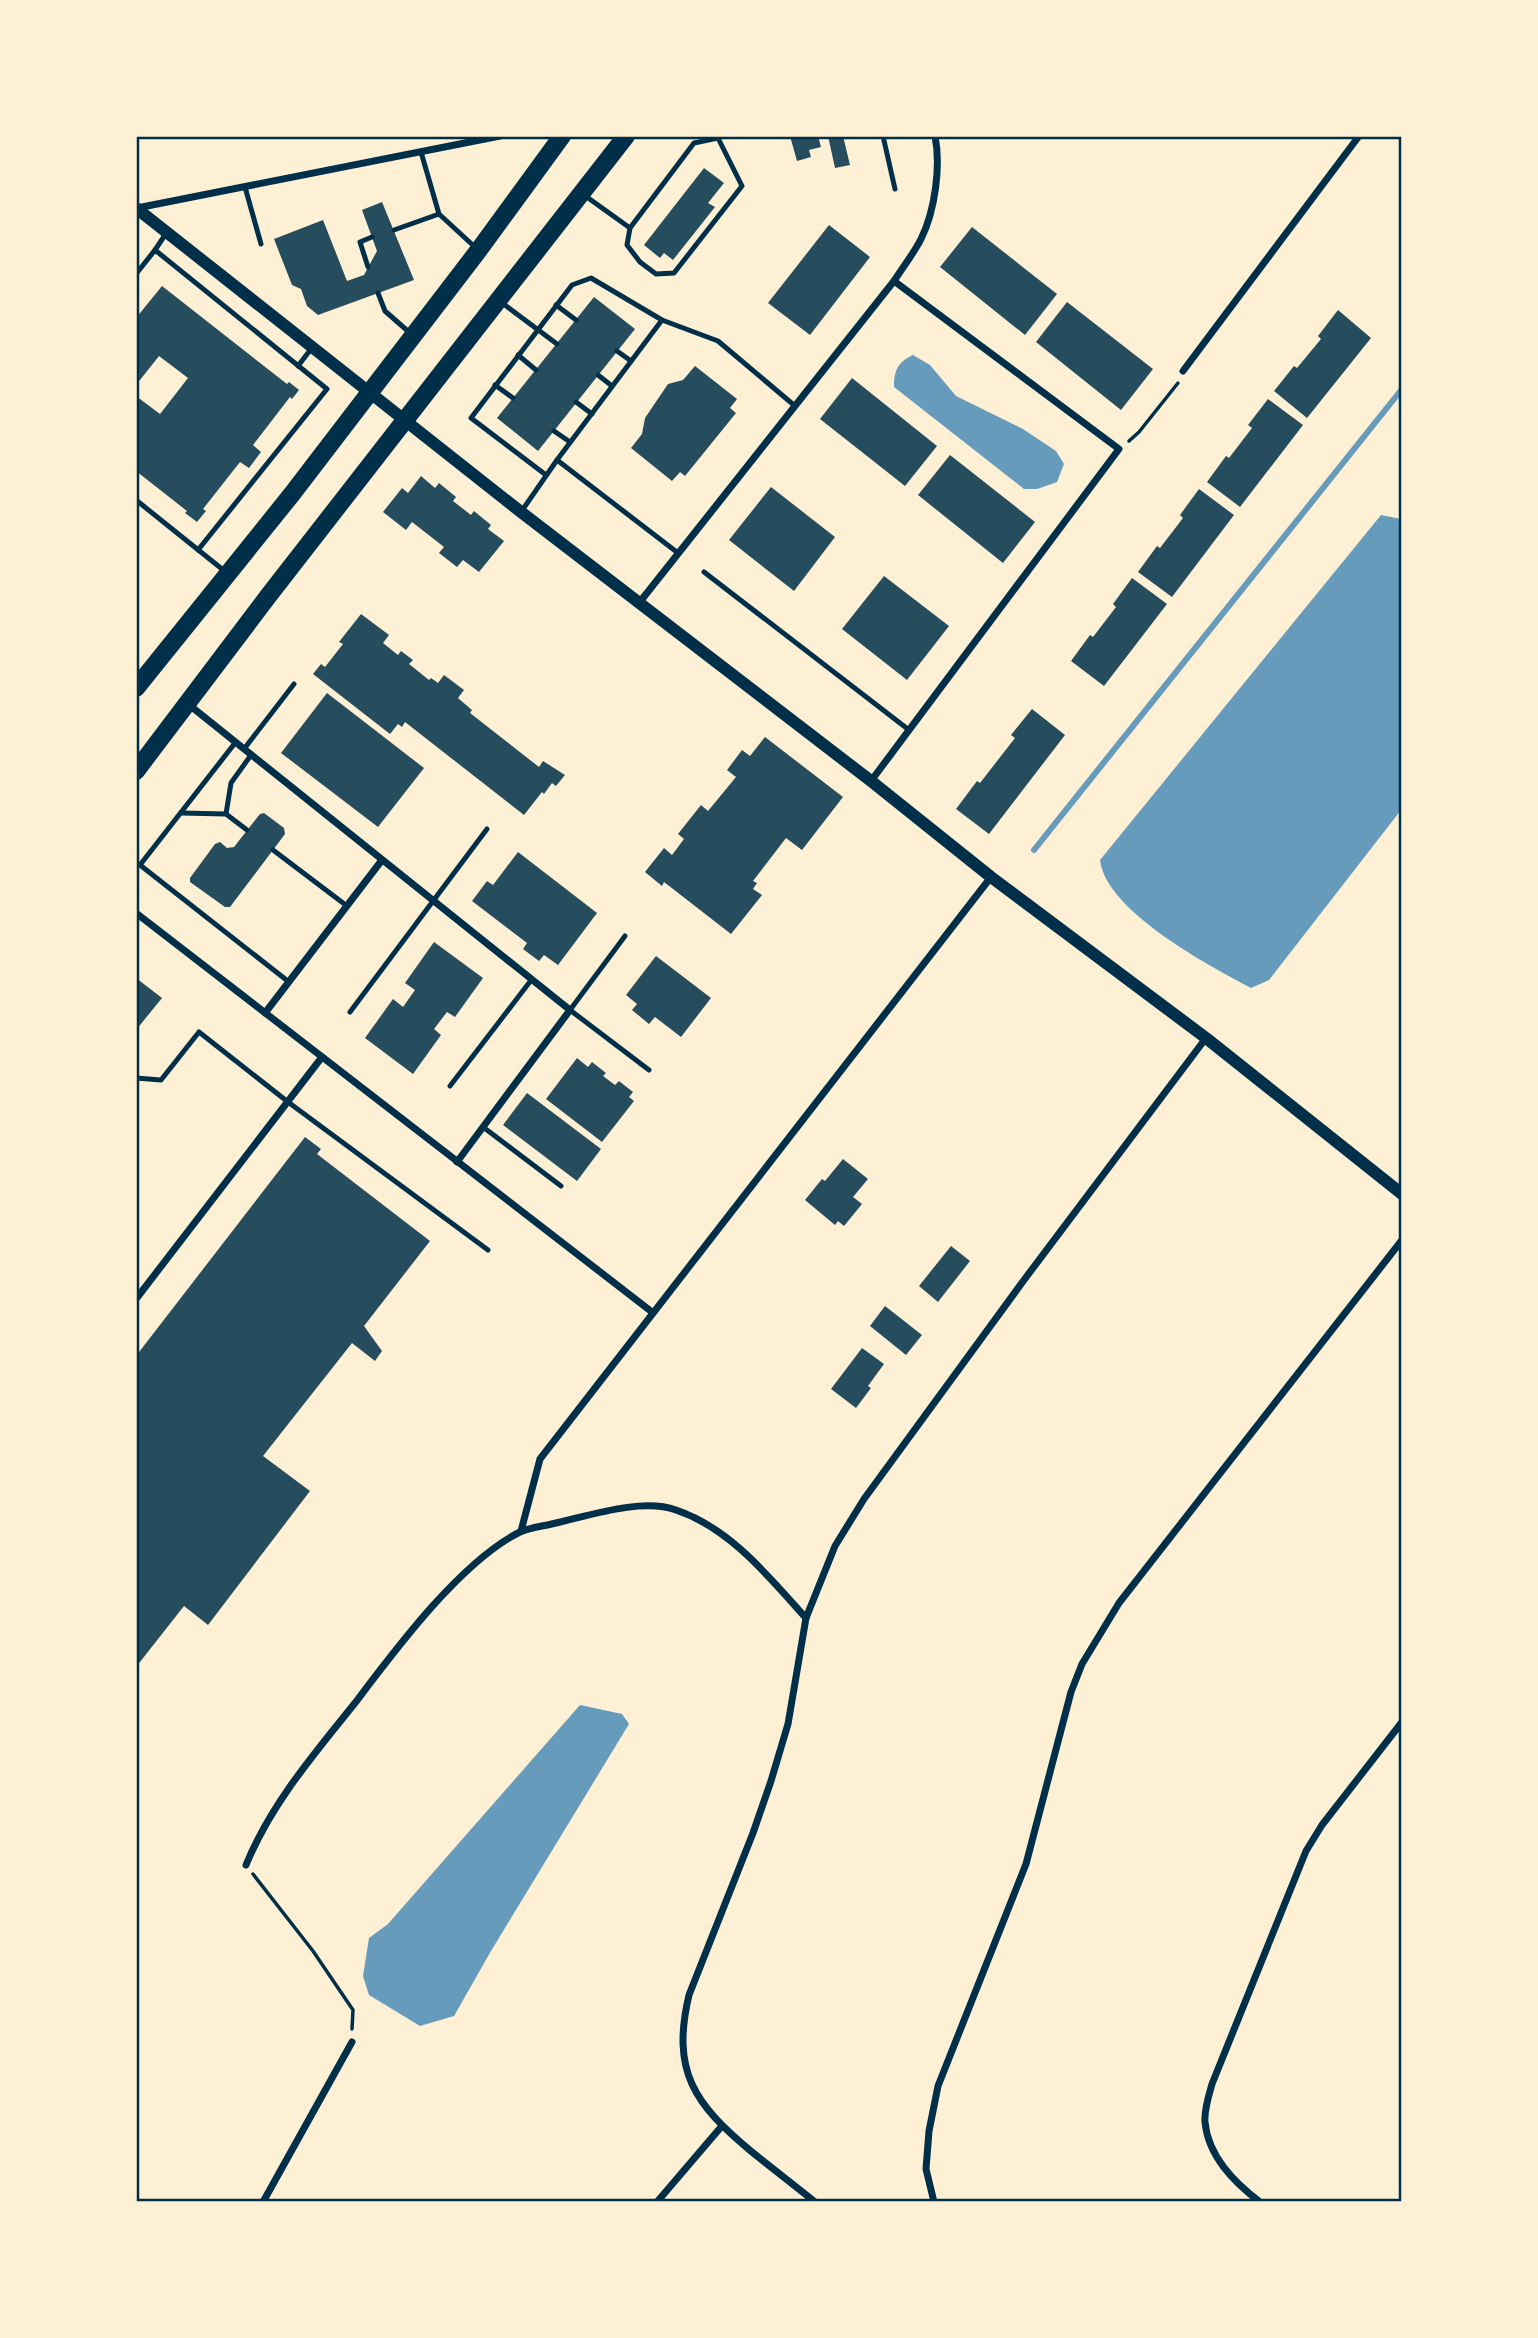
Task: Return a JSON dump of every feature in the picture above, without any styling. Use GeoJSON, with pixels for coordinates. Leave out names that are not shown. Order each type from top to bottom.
{"type":"FeatureCollection","features":[{"type":"Feature","properties":{"kind":"main road"},"geometry":{"type":"LineString","coordinates":[[136,688],[229,575],[478,251],[562,136]]}},
{"type":"Feature","properties":{"kind":"main road"},"geometry":{"type":"LineString","coordinates":[[136,771],[269,595],[626,136]]}},
{"type":"Feature","properties":{"kind":"street"},"geometry":{"type":"LineString","coordinates":[[136,208],[500,136]]}},
{"type":"Feature","properties":{"kind":"street"},"geometry":{"type":"LineString","coordinates":[[638,603],[894,281],[922,237],[933,200],[939,155],[935,136]]}},
{"type":"Feature","properties":{"kind":"street"},"geometry":{"type":"LineString","coordinates":[[1183,371],[1359,136]]}},
{"type":"Feature","properties":{"kind":"street"},"geometry":{"type":"LineString","coordinates":[[136,208],[521,512],[871,781],[990,877],[1206,1038],[1402,1194]]}},
{"type":"Feature","properties":{"kind":"street"},"geometry":{"type":"LineString","coordinates":[[871,781],[1119,449],[894,281]]}},
{"type":"Feature","properties":{"kind":"street"},"geometry":{"type":"LineString","coordinates":[[188,704],[570,1010],[457,1162]]}},
{"type":"Feature","properties":{"kind":"street"},"geometry":{"type":"LineString","coordinates":[[265,1013],[382,860]]}},
{"type":"Feature","properties":{"kind":"street"},"geometry":{"type":"LineString","coordinates":[[521,1531],[540,1459],[990,877]]}},
{"type":"Feature","properties":{"kind":"street"},"geometry":{"type":"LineString","coordinates":[[136,914],[652,1312]]}},
{"type":"Feature","properties":{"kind":"street"},"geometry":{"type":"LineString","coordinates":[[815,2202],[721,2127],[704,2107],[692,2086],[682,2045],[683,2022],[689,1995],[754,1833],[788,1724],[806,1618],[835,1546],[864,1499],[1206,1038]]}},
{"type":"Feature","properties":{"kind":"street"},"geometry":{"type":"LineString","coordinates":[[137,1296],[323,1057]]}},
{"type":"Feature","properties":{"kind":"street"},"geometry":{"type":"LineString","coordinates":[[934,2202],[926,2169],[929,2131],[938,2086],[1026,1864],[1071,1692],[1082,1664],[1119,1603],[1402,1240]]}},
{"type":"Feature","properties":{"kind":"street"},"geometry":{"type":"LineString","coordinates":[[246,1865],[257,1837],[288,1789],[398,1646],[484,1556],[521,1531],[618,1509],[673,1509],[698,1518],[744,1553],[767,1574],[806,1618]]}},
{"type":"Feature","properties":{"kind":"street"},"geometry":{"type":"LineString","coordinates":[[1260,2202],[1230,2176],[1210,2141],[1205,2121],[1212,2084],[1306,1851],[1322,1825],[1402,1722]]}},
{"type":"Feature","properties":{"kind":"street"},"geometry":{"type":"LineString","coordinates":[[262,2202],[352,2042]]}},
{"type":"Feature","properties":{"kind":"street"},"geometry":{"type":"LineString","coordinates":[[657,2202],[721,2127]]}},
{"type":"Feature","properties":{"kind":"lane"},"geometry":{"type":"LineString","coordinates":[[883,136],[895,189]]}},
{"type":"Feature","properties":{"kind":"lane"},"geometry":{"type":"LineString","coordinates":[[718,137],[742,186],[674,273],[656,274],[639,262],[627,245],[630,228],[694,143],[718,137]]}},
{"type":"Feature","properties":{"kind":"lane"},"geometry":{"type":"LineString","coordinates":[[421,152],[439,214],[478,251]]}},
{"type":"Feature","properties":{"kind":"lane"},"geometry":{"type":"LineString","coordinates":[[245,187],[261,244]]}},
{"type":"Feature","properties":{"kind":"lane"},"geometry":{"type":"LineString","coordinates":[[581,194],[630,228]]}},
{"type":"Feature","properties":{"kind":"lane"},"geometry":{"type":"LineString","coordinates":[[394,230],[439,214]]}},
{"type":"Feature","properties":{"kind":"lane"},"geometry":{"type":"LineString","coordinates":[[136,274],[167,232]]}},
{"type":"Feature","properties":{"kind":"lane"},"geometry":{"type":"LineString","coordinates":[[368,267],[360,242],[372,237]]}},
{"type":"Feature","properties":{"kind":"lane"},"geometry":{"type":"LineString","coordinates":[[155,250],[327,390],[198,550]]}},
{"type":"Feature","properties":{"kind":"lane"},"geometry":{"type":"LineString","coordinates":[[546,475],[471,418],[572,285],[591,278],[662,320],[718,341],[795,406]]}},
{"type":"Feature","properties":{"kind":"lane"},"geometry":{"type":"LineString","coordinates":[[378,293],[385,312],[413,336]]}},
{"type":"Feature","properties":{"kind":"lane"},"geometry":{"type":"LineString","coordinates":[[499,300],[556,344]]}},
{"type":"Feature","properties":{"kind":"lane"},"geometry":{"type":"LineString","coordinates":[[556,305],[576,320]]}},
{"type":"Feature","properties":{"kind":"lane"},"geometry":{"type":"LineString","coordinates":[[521,512],[662,320]]}},
{"type":"Feature","properties":{"kind":"lane"},"geometry":{"type":"LineString","coordinates":[[298,366],[312,348]]}},
{"type":"Feature","properties":{"kind":"lane"},"geometry":{"type":"LineString","coordinates":[[617,351],[631,361]]}},
{"type":"Feature","properties":{"kind":"lane"},"geometry":{"type":"LineString","coordinates":[[518,355],[536,370]]}},
{"type":"Feature","properties":{"kind":"lane"},"geometry":{"type":"LineString","coordinates":[[598,375],[612,386]]}},
{"type":"Feature","properties":{"kind":"lane"},"geometry":{"type":"LineString","coordinates":[[495,385],[513,398]]}},
{"type":"Feature","properties":{"kind":"lane"},"geometry":{"type":"LineString","coordinates":[[576,402],[592,414]]}},
{"type":"Feature","properties":{"kind":"lane"},"geometry":{"type":"LineString","coordinates":[[554,431],[570,442]]}},
{"type":"Feature","properties":{"kind":"lane"},"geometry":{"type":"LineString","coordinates":[[557,460],[678,553]]}},
{"type":"Feature","properties":{"kind":"lane"},"geometry":{"type":"LineString","coordinates":[[136,500],[229,575]]}},
{"type":"Feature","properties":{"kind":"lane"},"geometry":{"type":"LineString","coordinates":[[704,572],[909,730]]}},
{"type":"Feature","properties":{"kind":"lane"},"geometry":{"type":"LineString","coordinates":[[244,749],[294,684]]}},
{"type":"Feature","properties":{"kind":"lane"},"geometry":{"type":"LineString","coordinates":[[235,743],[140,866],[289,982]]}},
{"type":"Feature","properties":{"kind":"lane"},"geometry":{"type":"LineString","coordinates":[[226,814],[231,783],[251,755]]}},
{"type":"Feature","properties":{"kind":"lane"},"geometry":{"type":"LineString","coordinates":[[181,813],[226,814],[247,830]]}},
{"type":"Feature","properties":{"kind":"lane"},"geometry":{"type":"LineString","coordinates":[[350,1012],[487,829]]}},
{"type":"Feature","properties":{"kind":"lane"},"geometry":{"type":"LineString","coordinates":[[273,850],[347,906]]}},
{"type":"Feature","properties":{"kind":"lane"},"geometry":{"type":"LineString","coordinates":[[625,936],[570,1010],[649,1070]]}},
{"type":"Feature","properties":{"kind":"lane"},"geometry":{"type":"LineString","coordinates":[[450,1086],[532,979]]}},
{"type":"Feature","properties":{"kind":"lane"},"geometry":{"type":"LineString","coordinates":[[136,1078],[161,1080],[199,1032],[288,1102],[488,1250]]}},
{"type":"Feature","properties":{"kind":"lane"},"geometry":{"type":"LineString","coordinates":[[483,1128],[561,1186]]}},
{"type":"Feature","properties":{"kind":"path"},"geometry":{"type":"LineString","coordinates":[[1119,449],[1139,432],[1177,385],[1183,371]]}},
{"type":"Feature","properties":{"kind":"path"},"geometry":{"type":"LineString","coordinates":[[246,1865],[313,1951],[353,2010],[352,2042]]}},
{"type":"Feature","properties":{"kind":"water"},"geometry":{"type":"Polygon","coordinates":[[[913,355],[930,365],[956,396],[1023,429],[1056,451],[1064,464],[1057,482],[1037,489],[1024,489],[894,387],[898,367],[913,355]]]}},
{"type":"Feature","properties":{"kind":"water"},"geometry":{"type":"Polygon","coordinates":[[[1381,515],[1401,519],[1401,810],[1269,980],[1251,988],[1186,951],[1139,917],[1106,879],[1100,860],[1381,515]]]}},
{"type":"Feature","properties":{"kind":"water"},"geometry":{"type":"Polygon","coordinates":[[[580,1705],[622,1714],[629,1724],[454,2016],[420,2026],[369,1995],[363,1976],[369,1938],[388,1924],[580,1705]]]}},
{"type":"Feature","properties":{"kind":"building"},"geometry":{"type":"Polygon","coordinates":[[[790,136],[818,136],[821,147],[809,150],[811,157],[797,161],[790,136]]]}},
{"type":"Feature","properties":{"kind":"building"},"geometry":{"type":"Polygon","coordinates":[[[828,136],[843,136],[850,165],[835,168],[828,136]]]}},
{"type":"Feature","properties":{"kind":"building"},"geometry":{"type":"Polygon","coordinates":[[[704,168],[724,183],[708,203],[715,207],[673,260],[664,253],[660,258],[644,245],[704,168]]]}},
{"type":"Feature","properties":{"kind":"building"},"geometry":{"type":"Polygon","coordinates":[[[382,202],[414,280],[318,315],[307,306],[301,289],[292,285],[274,239],[323,220],[347,281],[364,275],[377,251],[362,210],[382,202]]]}},
{"type":"Feature","properties":{"kind":"building"},"geometry":{"type":"Polygon","coordinates":[[[829,225],[870,257],[810,335],[768,303],[829,225]]]}},
{"type":"Feature","properties":{"kind":"building"},"geometry":{"type":"Polygon","coordinates":[[[972,227],[1057,294],[1025,335],[940,267],[972,227]]]}},
{"type":"Feature","properties":{"kind":"building"},"geometry":{"type":"Polygon","coordinates":[[[162,286],[287,384],[289,382],[299,390],[292,399],[290,397],[253,445],[261,452],[249,468],[240,462],[203,509],[206,511],[197,522],[136,471],[136,396],[160,414],[188,378],[159,356],[136,385],[136,318],[162,286]]]}},
{"type":"Feature","properties":{"kind":"building"},"geometry":{"type":"Polygon","coordinates":[[[594,297],[635,329],[538,451],[497,418],[594,297]]]}},
{"type":"Feature","properties":{"kind":"building"},"geometry":{"type":"Polygon","coordinates":[[[1067,302],[1153,369],[1121,410],[1036,342],[1067,302]]]}},
{"type":"Feature","properties":{"kind":"building"},"geometry":{"type":"Polygon","coordinates":[[[1338,310],[1371,338],[1307,418],[1274,391],[1321,339],[1318,336],[1338,310]]]}},
{"type":"Feature","properties":{"kind":"building"},"geometry":{"type":"Polygon","coordinates":[[[695,366],[737,399],[730,408],[736,413],[685,476],[680,472],[672,481],[631,448],[642,434],[645,418],[668,384],[683,380],[695,366]]]}},
{"type":"Feature","properties":{"kind":"building"},"geometry":{"type":"Polygon","coordinates":[[[852,378],[937,446],[905,486],[820,419],[852,378]]]}},
{"type":"Feature","properties":{"kind":"building"},"geometry":{"type":"Polygon","coordinates":[[[1268,399],[1303,425],[1240,507],[1207,482],[1252,428],[1248,425],[1268,399]]]}},
{"type":"Feature","properties":{"kind":"building"},"geometry":{"type":"Polygon","coordinates":[[[950,455],[1035,522],[1003,563],[918,495],[950,455]]]}},
{"type":"Feature","properties":{"kind":"building"},"geometry":{"type":"Polygon","coordinates":[[[421,476],[435,488],[439,483],[456,497],[453,501],[471,515],[474,511],[491,525],[488,529],[504,541],[479,572],[463,560],[457,567],[439,553],[444,547],[412,522],[406,530],[383,512],[402,488],[408,493],[421,476]]]}},
{"type":"Feature","properties":{"kind":"building"},"geometry":{"type":"Polygon","coordinates":[[[771,487],[835,537],[794,591],[729,540],[771,487]]]}},
{"type":"Feature","properties":{"kind":"building"},"geometry":{"type":"Polygon","coordinates":[[[1199,489],[1234,515],[1172,597],[1138,572],[1183,518],[1180,515],[1199,489]]]}},
{"type":"Feature","properties":{"kind":"building"},"geometry":{"type":"Polygon","coordinates":[[[884,576],[949,626],[907,680],[842,629],[884,576]]]}},
{"type":"Feature","properties":{"kind":"building"},"geometry":{"type":"Polygon","coordinates":[[[1132,578],[1167,604],[1104,686],[1071,661],[1116,607],[1113,604],[1132,578]]]}},
{"type":"Feature","properties":{"kind":"building"},"geometry":{"type":"Polygon","coordinates":[[[361,614],[389,635],[383,643],[398,655],[401,651],[413,660],[409,664],[429,680],[431,678],[438,683],[444,675],[464,690],[458,698],[472,710],[470,713],[539,767],[543,761],[565,775],[556,786],[552,783],[544,794],[542,792],[524,815],[405,722],[402,727],[398,724],[390,734],[313,674],[321,664],[325,667],[343,644],[339,642],[361,614]]]}},
{"type":"Feature","properties":{"kind":"building"},"geometry":{"type":"Polygon","coordinates":[[[327,693],[424,768],[378,827],[281,753],[327,693]]]}},
{"type":"Feature","properties":{"kind":"building"},"geometry":{"type":"Polygon","coordinates":[[[1032,709],[1065,735],[989,834],[956,809],[1015,738],[1011,735],[1032,709]]]}},
{"type":"Feature","properties":{"kind":"building"},"geometry":{"type":"Polygon","coordinates":[[[765,737],[843,797],[802,850],[786,838],[753,881],[757,883],[753,889],[762,895],[731,934],[664,882],[662,886],[645,872],[664,848],[672,855],[684,839],[678,834],[701,805],[708,811],[736,777],[727,770],[742,750],[750,756],[765,737]]]}},
{"type":"Feature","properties":{"kind":"building"},"geometry":{"type":"Polygon","coordinates":[[[264,813],[284,828],[285,834],[230,907],[225,907],[190,882],[190,878],[215,844],[220,842],[227,848],[234,847],[260,814],[264,813]]]}},
{"type":"Feature","properties":{"kind":"building"},"geometry":{"type":"Polygon","coordinates":[[[518,852],[597,913],[558,965],[544,955],[539,961],[523,949],[527,943],[472,901],[487,881],[493,885],[518,852]]]}},
{"type":"Feature","properties":{"kind":"building"},"geometry":{"type":"Polygon","coordinates":[[[434,942],[483,978],[455,1017],[447,1012],[434,1029],[441,1035],[413,1074],[365,1038],[393,999],[403,1007],[415,990],[405,983],[434,942]]]}},
{"type":"Feature","properties":{"kind":"building"},"geometry":{"type":"Polygon","coordinates":[[[656,956],[711,998],[681,1037],[655,1017],[649,1024],[632,1010],[637,1004],[626,995],[656,956]]]}},
{"type":"Feature","properties":{"kind":"building"},"geometry":{"type":"Polygon","coordinates":[[[136,978],[162,998],[136,1030],[136,978]]]}},
{"type":"Feature","properties":{"kind":"building"},"geometry":{"type":"Polygon","coordinates":[[[577,1058],[588,1067],[592,1062],[606,1073],[603,1076],[615,1085],[619,1081],[633,1092],[629,1097],[634,1101],[602,1142],[546,1099],[577,1058]]]}},
{"type":"Feature","properties":{"kind":"building"},"geometry":{"type":"Polygon","coordinates":[[[527,1093],[601,1149],[577,1181],[503,1125],[527,1093]]]}},
{"type":"Feature","properties":{"kind":"building"},"geometry":{"type":"Polygon","coordinates":[[[305,1137],[321,1149],[317,1154],[430,1241],[364,1326],[382,1351],[375,1361],[352,1343],[263,1456],[310,1491],[208,1625],[184,1606],[136,1667],[136,1356],[305,1137]]]}},
{"type":"Feature","properties":{"kind":"building"},"geometry":{"type":"Polygon","coordinates":[[[843,1159],[868,1179],[853,1197],[862,1204],[844,1226],[838,1221],[835,1225],[805,1200],[843,1159]]]}},
{"type":"Feature","properties":{"kind":"building"},"geometry":{"type":"Polygon","coordinates":[[[951,1246],[970,1261],[938,1302],[919,1286],[951,1246]]]}},
{"type":"Feature","properties":{"kind":"building"},"geometry":{"type":"Polygon","coordinates":[[[885,1306],[922,1335],[906,1355],[870,1326],[885,1306]]]}},
{"type":"Feature","properties":{"kind":"building"},"geometry":{"type":"Polygon","coordinates":[[[862,1348],[884,1364],[856,1408],[831,1389],[862,1348]]]}},
{"type":"Feature","properties":{"kind":"waterway"},"geometry":{"type":"LineString","coordinates":[[1034,850],[1402,389]]}}]}
